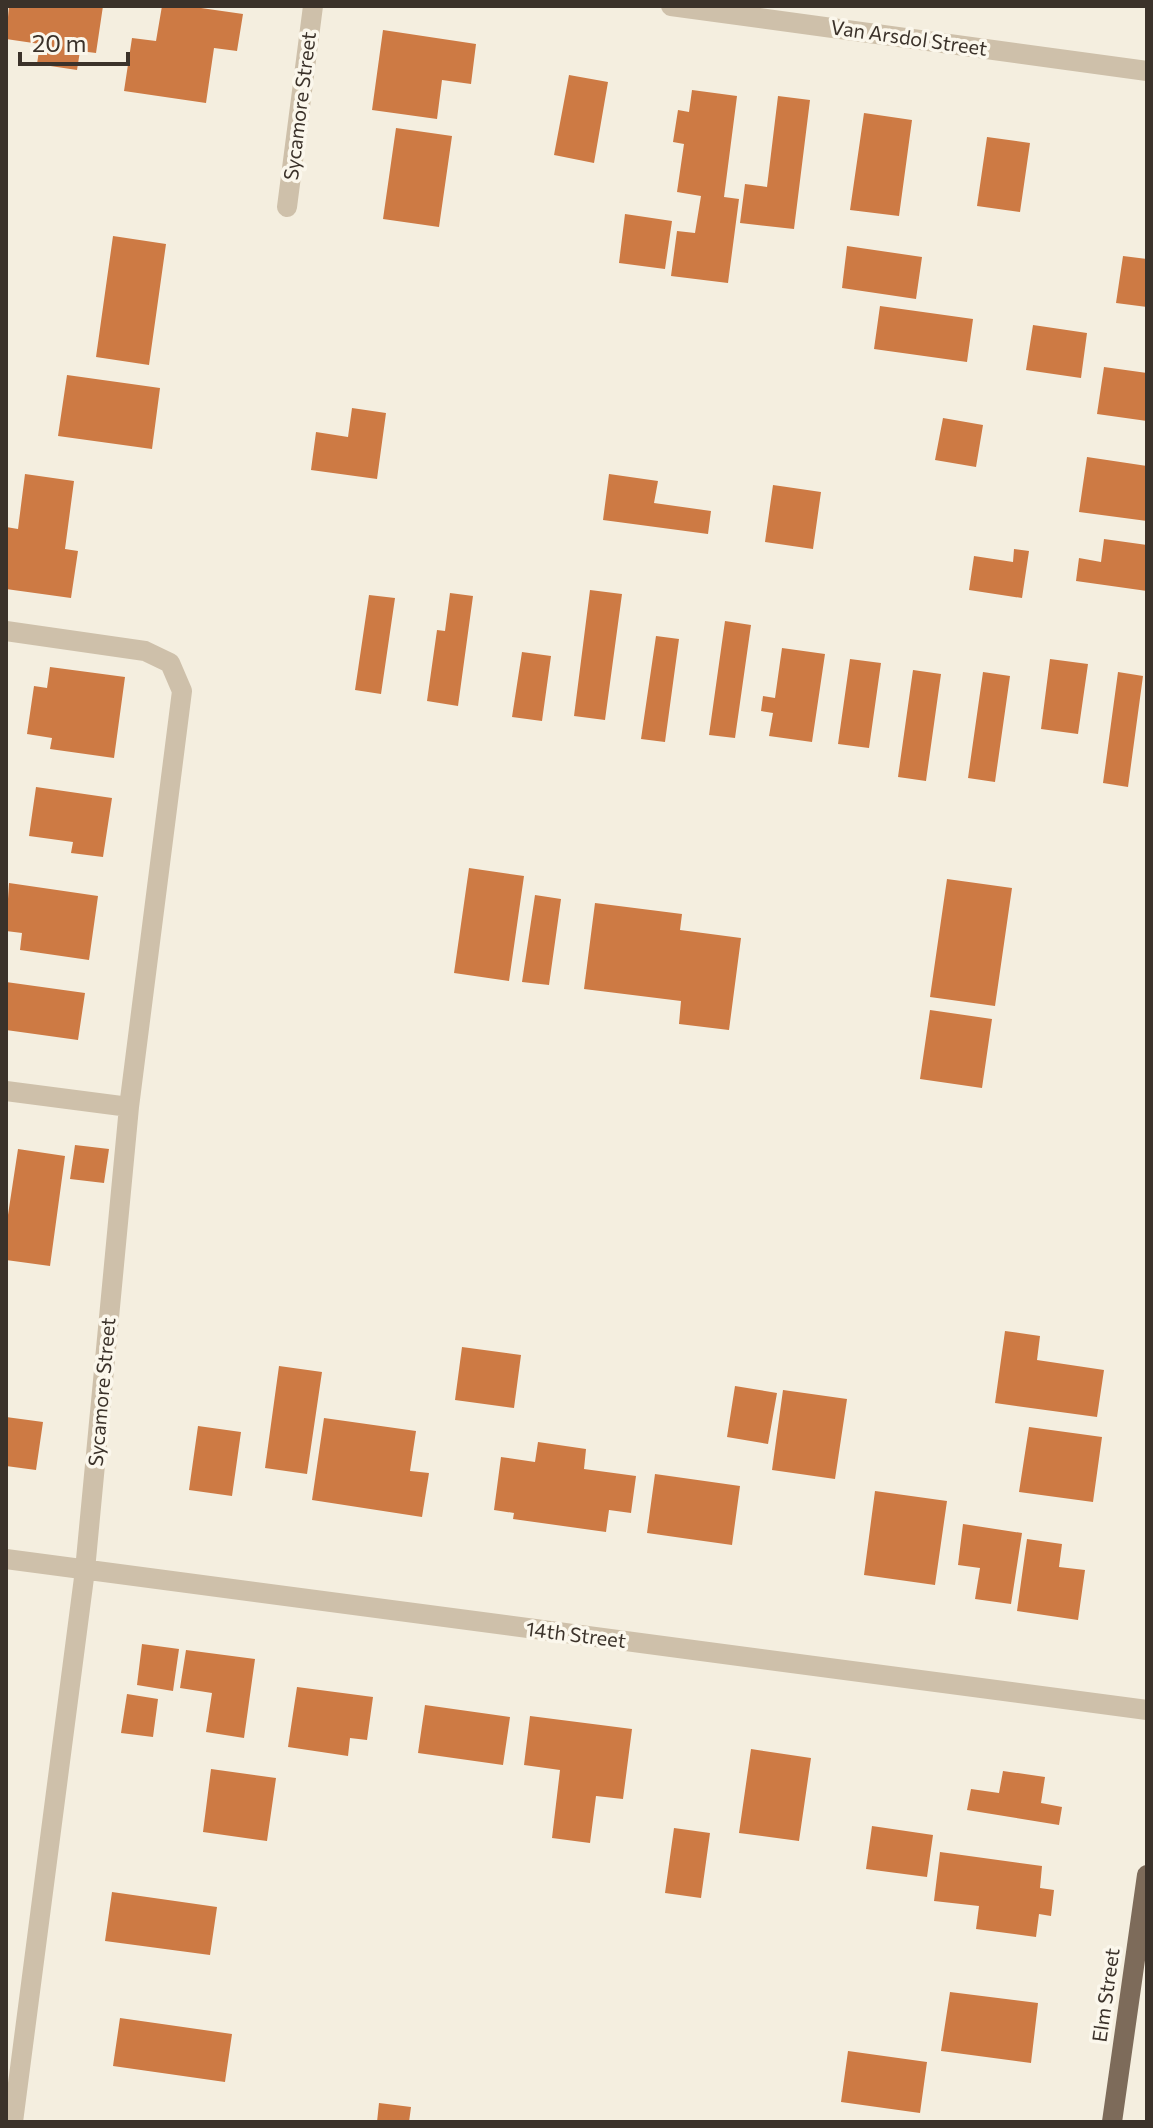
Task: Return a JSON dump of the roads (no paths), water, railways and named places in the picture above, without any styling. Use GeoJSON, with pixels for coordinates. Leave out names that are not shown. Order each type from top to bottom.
{"type":"FeatureCollection","features":[{"type":"Feature","properties":{"kind":"main road","name":"Elm Street"},"geometry":{"type":"LineString","coordinates":[[1112,2122],[1147,1875]]}},
{"type":"Feature","properties":{"kind":"street","name":"Sycamore Street"},"geometry":{"type":"LineString","coordinates":[[287,207],[313,6]]}},
{"type":"Feature","properties":{"kind":"street","name":"Van Arsdol Street"},"geometry":{"type":"LineString","coordinates":[[671,6],[1147,71]]}},
{"type":"Feature","properties":{"kind":"street","name":"Sycamore Street"},"geometry":{"type":"LineString","coordinates":[[6,631],[145,651],[170,663],[182,691],[129,1107],[85,1570],[13,2122]]}},
{"type":"Feature","properties":{"kind":"street"},"geometry":{"type":"LineString","coordinates":[[6,1091],[129,1107]]}},
{"type":"Feature","properties":{"kind":"street","name":"14th Street"},"geometry":{"type":"LineString","coordinates":[[6,1559],[1147,1710]]}}]}
